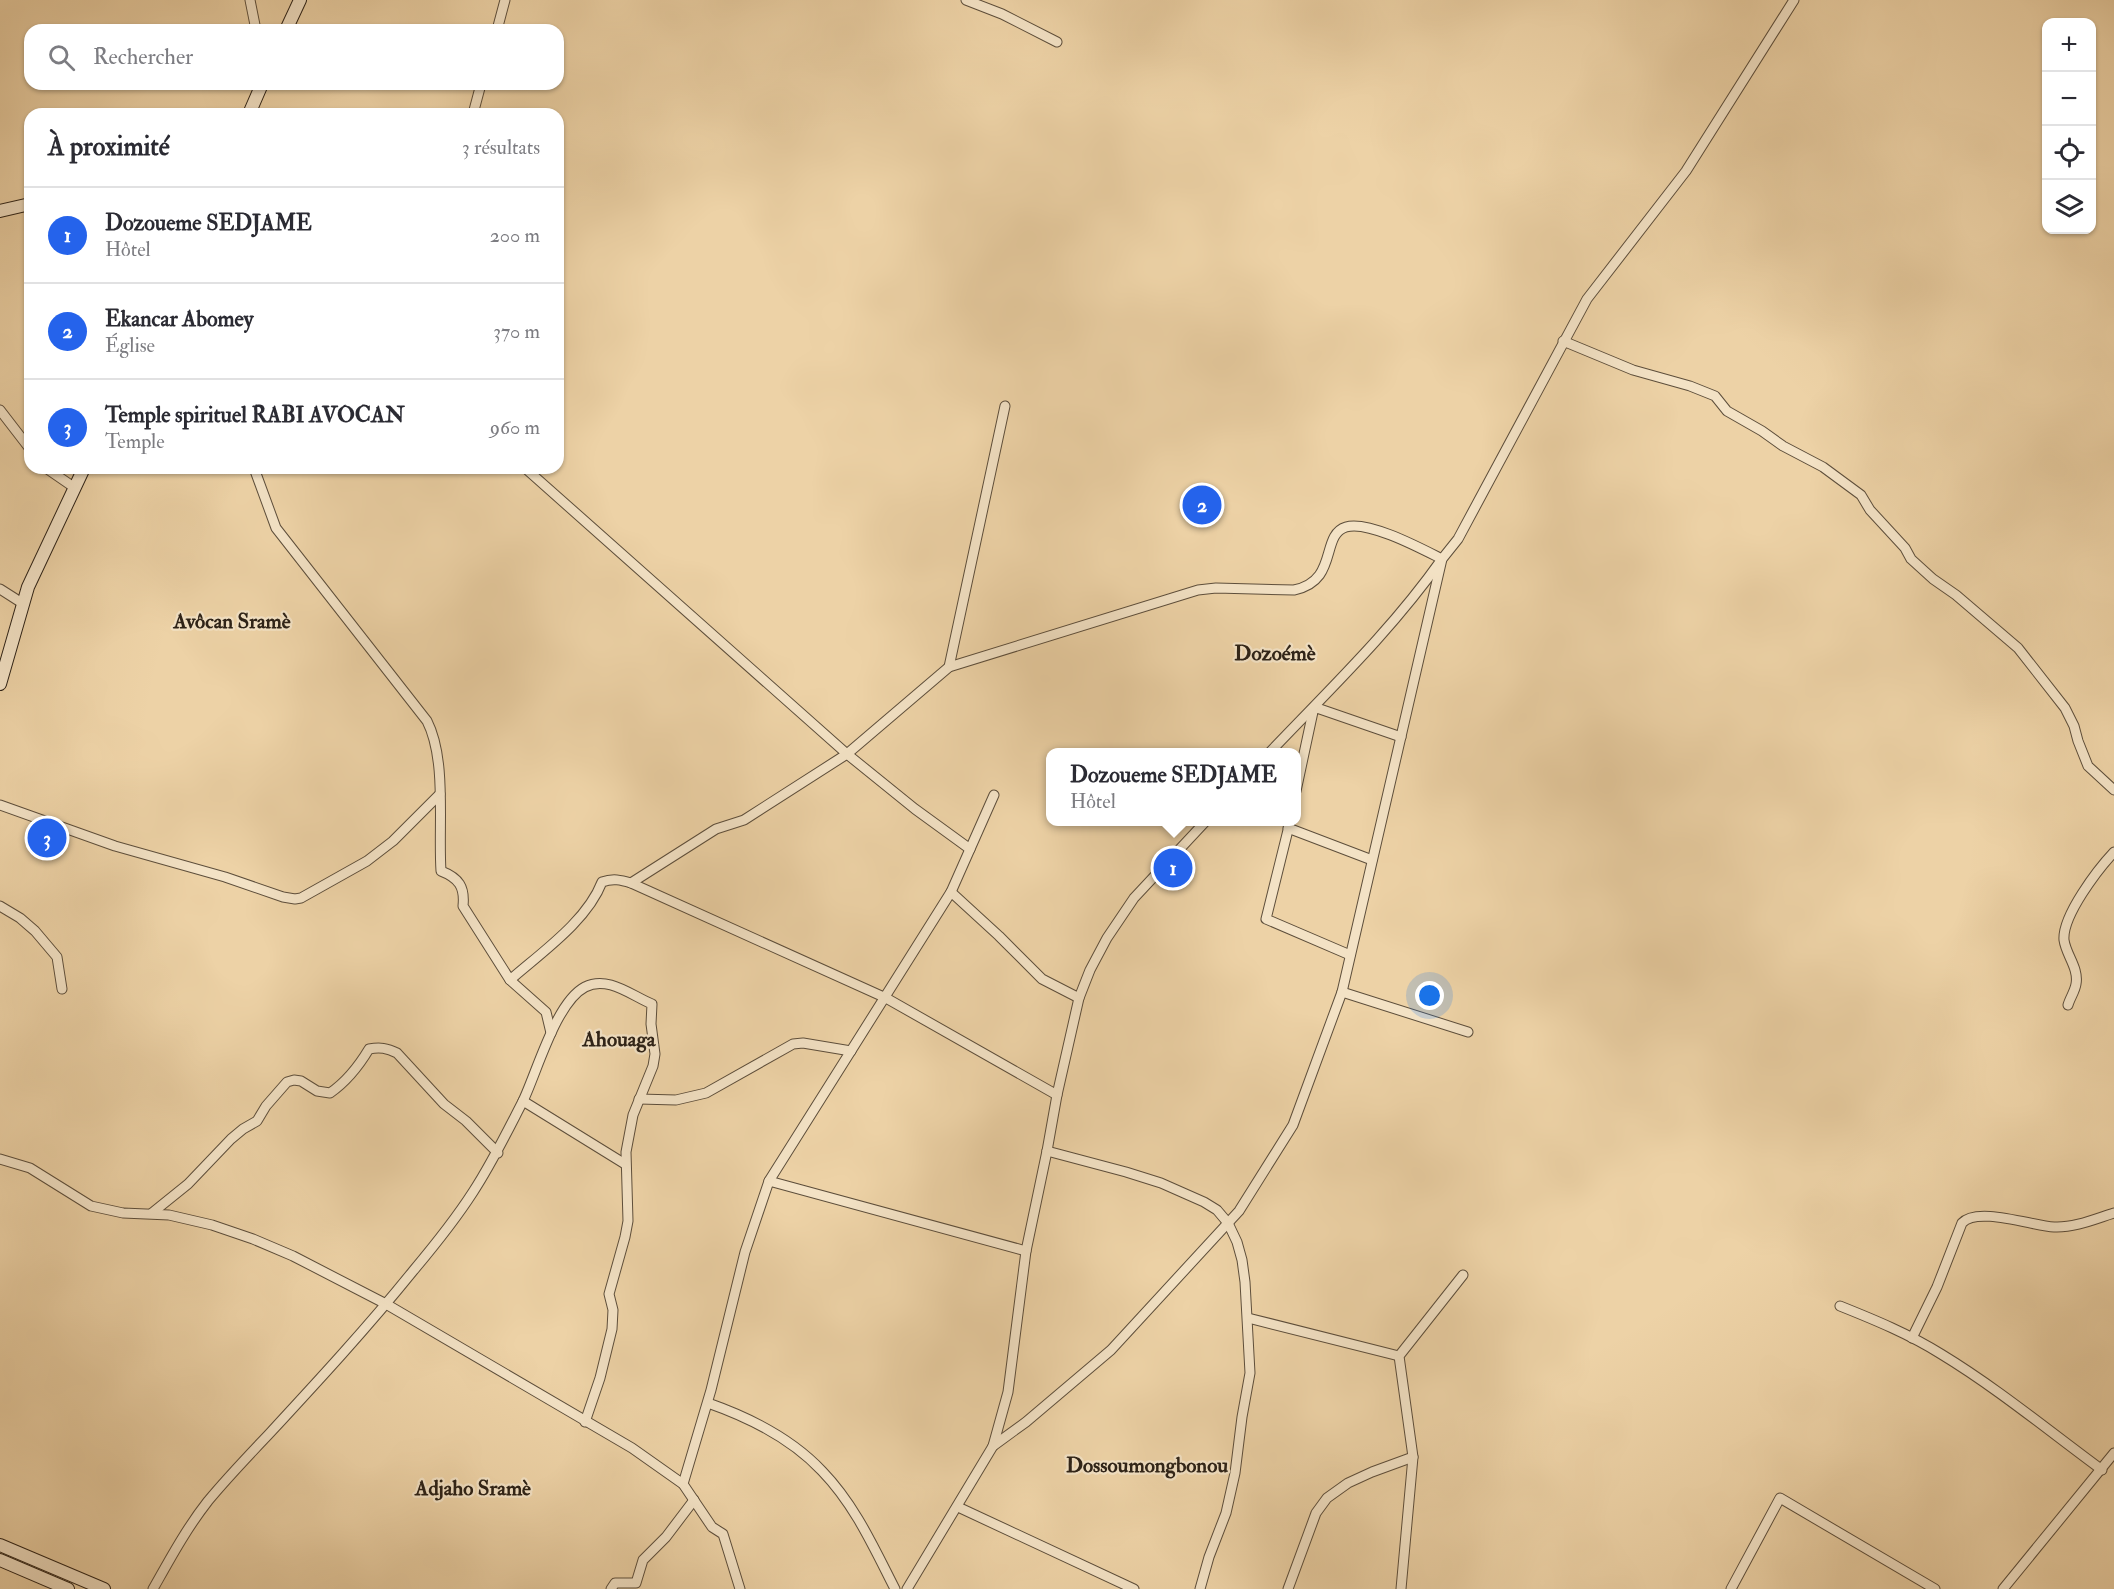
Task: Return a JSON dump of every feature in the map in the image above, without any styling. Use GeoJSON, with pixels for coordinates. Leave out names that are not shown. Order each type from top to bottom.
{"type":"FeatureCollection","features":[{"type":"Feature","properties":{"kind":"main road"},"geometry":{"type":"LineString","coordinates":[[289,24],[300,0]]}},
{"type":"Feature","properties":{"kind":"main road"},"geometry":{"type":"LineString","coordinates":[[252,108],[259,90]]}},
{"type":"Feature","properties":{"kind":"main road"},"geometry":{"type":"LineString","coordinates":[[0,211],[24,205]]}},
{"type":"Feature","properties":{"kind":"main road"},"geometry":{"type":"LineString","coordinates":[[0,684],[22,603],[81,474]]}},
{"type":"Feature","properties":{"kind":"main road"},"geometry":{"type":"LineString","coordinates":[[0,1545],[104,1589]]}},
{"type":"Feature","properties":{"kind":"main road"},"geometry":{"type":"LineString","coordinates":[[0,1560],[68,1589]]}},
{"type":"Feature","properties":{"kind":"street"},"geometry":{"type":"LineString","coordinates":[[250,0],[255,24]]}},
{"type":"Feature","properties":{"kind":"street"},"geometry":{"type":"LineString","coordinates":[[499,24],[505,0]]}},
{"type":"Feature","properties":{"kind":"street"},"geometry":{"type":"LineString","coordinates":[[966,0],[1002,14],[1058,42]]}},
{"type":"Feature","properties":{"kind":"street"},"geometry":{"type":"LineString","coordinates":[[1275,748],[1376,643],[1458,539],[1587,298],[1686,171],[1794,0]]}},
{"type":"Feature","properties":{"kind":"street"},"geometry":{"type":"LineString","coordinates":[[474,108],[479,90]]}},
{"type":"Feature","properties":{"kind":"street"},"geometry":{"type":"LineString","coordinates":[[1563,341],[1633,370],[1690,386],[1715,396],[1727,411],[1822,467],[1856,491],[1893,533],[1911,560],[2018,648],[2065,708],[2088,766],[2114,790]]}},
{"type":"Feature","properties":{"kind":"street"},"geometry":{"type":"LineString","coordinates":[[949,667],[1005,406]]}},
{"type":"Feature","properties":{"kind":"street"},"geometry":{"type":"LineString","coordinates":[[0,410],[24,441]]}},
{"type":"Feature","properties":{"kind":"street"},"geometry":{"type":"LineString","coordinates":[[55,474],[75,488]]}},
{"type":"Feature","properties":{"kind":"street"},"geometry":{"type":"LineString","coordinates":[[256,474],[276,528],[427,721],[436,744],[440,794],[441,871],[455,876],[464,894],[463,906],[510,980],[546,1012],[551,1036]]}},
{"type":"Feature","properties":{"kind":"street"},"geometry":{"type":"LineString","coordinates":[[532,474],[847,754],[915,810],[970,849]]}},
{"type":"Feature","properties":{"kind":"street"},"geometry":{"type":"LineString","coordinates":[[631,883],[716,829],[744,820],[847,754],[949,667],[1198,590],[1216,588],[1294,590],[1304,588],[1321,575],[1335,537],[1345,527],[1360,527],[1391,535],[1442,559]]}},
{"type":"Feature","properties":{"kind":"street"},"geometry":{"type":"LineString","coordinates":[[993,1446],[1026,1422],[1111,1350],[1239,1211],[1293,1125],[1342,992],[1442,559]]}},
{"type":"Feature","properties":{"kind":"street"},"geometry":{"type":"LineString","coordinates":[[0,589],[22,603]]}},
{"type":"Feature","properties":{"kind":"street"},"geometry":{"type":"LineString","coordinates":[[1314,706],[1401,737]]}},
{"type":"Feature","properties":{"kind":"street"},"geometry":{"type":"LineString","coordinates":[[1301,768],[1314,706]]}},
{"type":"Feature","properties":{"kind":"street"},"geometry":{"type":"LineString","coordinates":[[0,806],[115,846],[295,899],[301,898],[367,861],[393,841],[440,794]]}},
{"type":"Feature","properties":{"kind":"street"},"geometry":{"type":"LineString","coordinates":[[683,1484],[708,1403],[745,1252],[769,1181],[951,892],[994,795]]}},
{"type":"Feature","properties":{"kind":"street"},"geometry":{"type":"LineString","coordinates":[[907,1589],[993,1446],[1008,1392],[1026,1251],[1078,998],[1107,938],[1134,897],[1202,826]]}},
{"type":"Feature","properties":{"kind":"street"},"geometry":{"type":"LineString","coordinates":[[1289,826],[1266,919],[1350,954]]}},
{"type":"Feature","properties":{"kind":"street"},"geometry":{"type":"LineString","coordinates":[[1291,826],[1372,860]]}},
{"type":"Feature","properties":{"kind":"street"},"geometry":{"type":"LineString","coordinates":[[2068,1005],[2076,986],[2077,977],[2075,966],[2066,947],[2065,929],[2089,882],[2114,852]]}},
{"type":"Feature","properties":{"kind":"street"},"geometry":{"type":"LineString","coordinates":[[510,980],[575,923],[598,894],[602,882],[618,879],[886,998],[1057,1095]]}},
{"type":"Feature","properties":{"kind":"street"},"geometry":{"type":"LineString","coordinates":[[951,892],[1042,979],[1078,998]]}},
{"type":"Feature","properties":{"kind":"street"},"geometry":{"type":"LineString","coordinates":[[0,906],[20,918],[35,931],[57,957],[62,989]]}},
{"type":"Feature","properties":{"kind":"street"},"geometry":{"type":"LineString","coordinates":[[153,1589],[180,1540],[208,1502],[386,1304],[465,1204],[498,1153],[559,1016],[585,987],[598,984],[610,985],[652,1004],[651,1024],[655,1054],[653,1066],[639,1099],[628,1136],[625,1164],[628,1221],[609,1294],[613,1310],[612,1329],[600,1378],[585,1422]]}},
{"type":"Feature","properties":{"kind":"street"},"geometry":{"type":"LineString","coordinates":[[1342,992],[1468,1032]]}},
{"type":"Feature","properties":{"kind":"street"},"geometry":{"type":"LineString","coordinates":[[639,1099],[676,1100],[706,1094],[793,1044],[803,1043],[851,1051]]}},
{"type":"Feature","properties":{"kind":"street"},"geometry":{"type":"LineString","coordinates":[[152,1213],[188,1184],[231,1139],[257,1121],[266,1106],[287,1082],[301,1081],[317,1091],[330,1093],[337,1089],[369,1049],[378,1047],[397,1053],[438,1099],[466,1121],[498,1153]]}},
{"type":"Feature","properties":{"kind":"street"},"geometry":{"type":"LineString","coordinates":[[523,1101],[625,1164]]}},
{"type":"Feature","properties":{"kind":"street"},"geometry":{"type":"LineString","coordinates":[[1047,1151],[1095,1162],[1161,1183],[1217,1210],[1228,1223],[1242,1260],[1248,1318],[1250,1373],[1235,1473],[1226,1513],[1209,1557],[1200,1589]]}},
{"type":"Feature","properties":{"kind":"street"},"geometry":{"type":"LineString","coordinates":[[0,1159],[30,1168],[91,1206],[123,1213],[152,1213],[192,1219],[253,1239],[293,1256],[386,1304],[632,1448],[683,1484],[712,1527],[723,1534],[740,1589]]}},
{"type":"Feature","properties":{"kind":"street"},"geometry":{"type":"LineString","coordinates":[[769,1181],[1026,1251]]}},
{"type":"Feature","properties":{"kind":"street"},"geometry":{"type":"LineString","coordinates":[[1912,1338],[1937,1287],[1962,1223],[1968,1218],[1990,1217],[2061,1227],[2114,1213]]}},
{"type":"Feature","properties":{"kind":"street"},"geometry":{"type":"LineString","coordinates":[[1401,1589],[1413,1457],[1399,1356],[1463,1275]]}},
{"type":"Feature","properties":{"kind":"street"},"geometry":{"type":"LineString","coordinates":[[1840,1306],[1912,1338],[1966,1370],[2102,1470]]}},
{"type":"Feature","properties":{"kind":"street"},"geometry":{"type":"LineString","coordinates":[[1248,1318],[1399,1356]]}},
{"type":"Feature","properties":{"kind":"street"},"geometry":{"type":"LineString","coordinates":[[708,1403],[759,1424],[822,1470],[842,1494],[864,1529],[895,1589]]}},
{"type":"Feature","properties":{"kind":"street"},"geometry":{"type":"LineString","coordinates":[[2003,1589],[2114,1453]]}},
{"type":"Feature","properties":{"kind":"street"},"geometry":{"type":"LineString","coordinates":[[1288,1589],[1316,1513],[1328,1498],[1348,1483],[1413,1457]]}},
{"type":"Feature","properties":{"kind":"street"},"geometry":{"type":"LineString","coordinates":[[1731,1589],[1780,1498],[1935,1589]]}},
{"type":"Feature","properties":{"kind":"street"},"geometry":{"type":"LineString","coordinates":[[611,1589],[615,1583],[636,1583],[643,1560],[666,1538],[694,1500]]}},
{"type":"Feature","properties":{"kind":"street"},"geometry":{"type":"LineString","coordinates":[[958,1507],[1134,1589]]}},
{"type":"Feature","properties":{"kind":"place","name":"Ekancar Abomey"},"geometry":{"type":"Point","coordinates":[1202,505]}},
{"type":"Feature","properties":{"kind":"place","name":"Temple spirituel RABI AVOCAN"},"geometry":{"type":"Point","coordinates":[47,838]}},
{"type":"Feature","properties":{"kind":"place","name":"Dozoueme SEDJAME"},"geometry":{"type":"Point","coordinates":[1173,868]}},
{"type":"Feature","properties":{"kind":"district","name":"Avôcan Sramè"},"geometry":{"type":"Point","coordinates":[232,621]}},
{"type":"Feature","properties":{"kind":"district","name":"Dozoémè"},"geometry":{"type":"Point","coordinates":[1275,653]}},
{"type":"Feature","properties":{"kind":"district","name":"Ahouaga"},"geometry":{"type":"Point","coordinates":[619,1039]}},
{"type":"Feature","properties":{"kind":"district","name":"Dossoumongbonou"},"geometry":{"type":"Point","coordinates":[1147,1465]}},
{"type":"Feature","properties":{"kind":"district","name":"Adjaho Sramè"},"geometry":{"type":"Point","coordinates":[473,1488]}}]}
